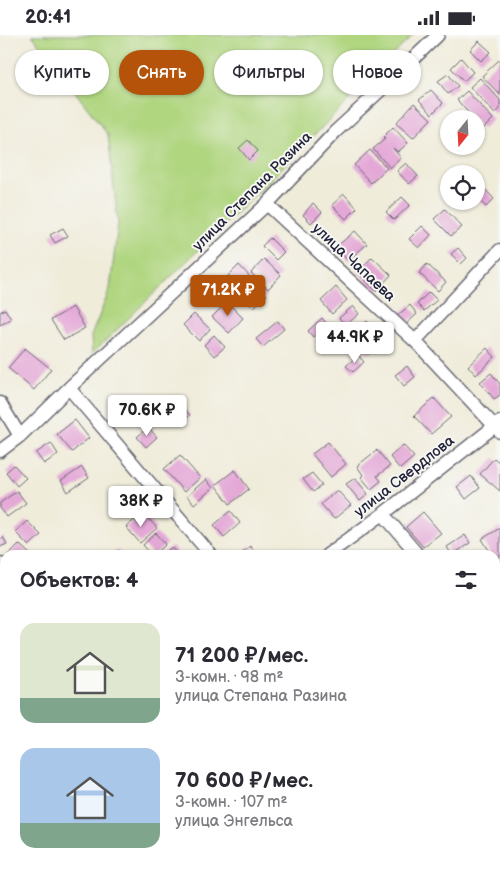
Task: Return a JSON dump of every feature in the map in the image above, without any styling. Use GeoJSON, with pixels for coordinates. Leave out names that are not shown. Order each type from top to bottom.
{"type":"FeatureCollection","features":[{"type":"Feature","properties":{"kind":"street","name":"улица Степана Разина"},"geometry":{"type":"LineString","coordinates":[[0,451],[20,436],[267,204],[336,131],[385,87],[438,35]]}},
{"type":"Feature","properties":{"kind":"street","name":"улица Чапаева"},"geometry":{"type":"LineString","coordinates":[[267,204],[415,341],[498,427]]}},
{"type":"Feature","properties":{"kind":"street"},"geometry":{"type":"LineString","coordinates":[[415,341],[500,250]]}},
{"type":"Feature","properties":{"kind":"street"},"geometry":{"type":"LineString","coordinates":[[69,388],[207,550]]}},
{"type":"Feature","properties":{"kind":"street"},"geometry":{"type":"LineString","coordinates":[[0,403],[20,436]]}},
{"type":"Feature","properties":{"kind":"street","name":"улица Свердлова"},"geometry":{"type":"LineString","coordinates":[[334,550],[498,427]]}},
{"type":"Feature","properties":{"kind":"street"},"geometry":{"type":"LineString","coordinates":[[382,514],[414,550]]}},
{"type":"Feature","properties":{"kind":"green space"},"geometry":{"type":"Polygon","coordinates":[[[32,35],[413,35],[398,50],[333,50],[333,95],[354,95],[92,354],[91,336],[110,289],[118,223],[108,135],[78,95],[109,95],[109,50],[43,50],[32,35]]]}},
{"type":"Feature","properties":{"kind":"building"},"geometry":{"type":"Polygon","coordinates":[[[479,41],[491,52],[481,61],[470,50],[479,41]]]}},
{"type":"Feature","properties":{"kind":"building"},"geometry":{"type":"Polygon","coordinates":[[[461,58],[473,72],[464,81],[451,68],[461,58]]]}},
{"type":"Feature","properties":{"kind":"building"},"geometry":{"type":"Polygon","coordinates":[[[499,60],[500,62],[500,95],[482,76],[499,60]]]}},
{"type":"Feature","properties":{"kind":"building"},"geometry":{"type":"Polygon","coordinates":[[[448,74],[458,86],[448,94],[438,81],[448,74]]]}},
{"type":"Feature","properties":{"kind":"building"},"geometry":{"type":"Polygon","coordinates":[[[480,78],[500,100],[500,109],[495,114],[470,87],[480,78]]]}},
{"type":"Feature","properties":{"kind":"building"},"geometry":{"type":"Polygon","coordinates":[[[431,90],[443,103],[432,114],[419,100],[431,90]]]}},
{"type":"Feature","properties":{"kind":"building"},"geometry":{"type":"Polygon","coordinates":[[[467,91],[485,110],[466,110],[457,100],[467,91]]]}},
{"type":"Feature","properties":{"kind":"building"},"geometry":{"type":"Polygon","coordinates":[[[414,103],[431,119],[413,138],[396,123],[414,103]]]}},
{"type":"Feature","properties":{"kind":"building"},"geometry":{"type":"Polygon","coordinates":[[[485,110],[493,119],[485,127],[485,110]]]}},
{"type":"Feature","properties":{"kind":"building"},"geometry":{"type":"Polygon","coordinates":[[[393,127],[408,143],[398,152],[393,148],[401,158],[390,168],[373,149],[385,139],[383,137],[393,127]]]}},
{"type":"Feature","properties":{"kind":"building"},"geometry":{"type":"Polygon","coordinates":[[[248,140],[258,151],[249,160],[239,148],[248,140]]]}},
{"type":"Feature","properties":{"kind":"building"},"geometry":{"type":"Polygon","coordinates":[[[370,150],[387,168],[371,183],[354,165],[370,150]]]}},
{"type":"Feature","properties":{"kind":"building"},"geometry":{"type":"Polygon","coordinates":[[[406,163],[418,176],[409,184],[397,171],[406,163]]]}},
{"type":"Feature","properties":{"kind":"building"},"geometry":{"type":"Polygon","coordinates":[[[485,189],[494,199],[485,206],[485,189]]]}},
{"type":"Feature","properties":{"kind":"building"},"geometry":{"type":"Polygon","coordinates":[[[344,194],[357,208],[346,219],[332,205],[344,194]]]}},
{"type":"Feature","properties":{"kind":"building"},"geometry":{"type":"Polygon","coordinates":[[[402,197],[410,205],[394,220],[386,212],[402,197]]]}},
{"type":"Feature","properties":{"kind":"building"},"geometry":{"type":"Polygon","coordinates":[[[313,203],[322,212],[311,223],[303,215],[313,203]]]}},
{"type":"Feature","properties":{"kind":"building"},"geometry":{"type":"Polygon","coordinates":[[[446,210],[462,227],[451,236],[434,219],[446,210]]]}},
{"type":"Feature","properties":{"kind":"building"},"geometry":{"type":"Polygon","coordinates":[[[422,226],[431,235],[419,248],[409,239],[422,226]]]}},
{"type":"Feature","properties":{"kind":"building"},"geometry":{"type":"Polygon","coordinates":[[[63,228],[68,236],[55,243],[50,235],[63,228]]]}},
{"type":"Feature","properties":{"kind":"building"},"geometry":{"type":"Polygon","coordinates":[[[355,231],[367,244],[348,261],[336,247],[355,231]]]}},
{"type":"Feature","properties":{"kind":"building"},"geometry":{"type":"Polygon","coordinates":[[[270,238],[284,252],[276,260],[262,246],[270,238]]]}},
{"type":"Feature","properties":{"kind":"building"},"geometry":{"type":"Polygon","coordinates":[[[458,248],[467,258],[461,264],[451,254],[458,248]]]}},
{"type":"Feature","properties":{"kind":"building"},"geometry":{"type":"Polygon","coordinates":[[[372,257],[391,275],[376,291],[358,272],[372,257]]]}},
{"type":"Feature","properties":{"kind":"building"},"geometry":{"type":"Polygon","coordinates":[[[264,259],[281,275],[268,289],[251,273],[264,259]]]}},
{"type":"Feature","properties":{"kind":"building"},"geometry":{"type":"Polygon","coordinates":[[[427,264],[446,282],[438,291],[419,273],[427,264]]]}},
{"type":"Feature","properties":{"kind":"building"},"geometry":{"type":"Polygon","coordinates":[[[239,265],[267,295],[253,308],[225,279],[239,265]]]}},
{"type":"Feature","properties":{"kind":"building"},"geometry":{"type":"Polygon","coordinates":[[[336,287],[347,300],[332,314],[321,301],[336,287]]]}},
{"type":"Feature","properties":{"kind":"building"},"geometry":{"type":"Polygon","coordinates":[[[429,292],[437,300],[424,311],[417,304],[429,292]]]}},
{"type":"Feature","properties":{"kind":"building"},"geometry":{"type":"Polygon","coordinates":[[[227,302],[243,318],[229,333],[212,317],[227,302]]]}},
{"type":"Feature","properties":{"kind":"building"},"geometry":{"type":"Polygon","coordinates":[[[410,305],[417,314],[405,325],[397,316],[410,305]]]}},
{"type":"Feature","properties":{"kind":"building"},"geometry":{"type":"Polygon","coordinates":[[[353,306],[359,314],[346,325],[339,318],[353,306]]]}},
{"type":"Feature","properties":{"kind":"building"},"geometry":{"type":"Polygon","coordinates":[[[73,307],[85,328],[64,340],[51,320],[73,307]]]}},
{"type":"Feature","properties":{"kind":"building"},"geometry":{"type":"Polygon","coordinates":[[[5,309],[11,319],[0,325],[0,312],[5,309]]]}},
{"type":"Feature","properties":{"kind":"building"},"geometry":{"type":"Polygon","coordinates":[[[194,314],[210,329],[199,341],[183,325],[194,314]]]}},
{"type":"Feature","properties":{"kind":"building"},"geometry":{"type":"Polygon","coordinates":[[[322,318],[327,324],[313,337],[308,331],[322,318]]]}},
{"type":"Feature","properties":{"kind":"building"},"geometry":{"type":"Polygon","coordinates":[[[278,321],[284,329],[263,347],[256,339],[278,321]]]}},
{"type":"Feature","properties":{"kind":"building"},"geometry":{"type":"Polygon","coordinates":[[[367,321],[384,340],[369,354],[352,335],[367,321]]]}},
{"type":"Feature","properties":{"kind":"building"},"geometry":{"type":"Polygon","coordinates":[[[214,335],[225,347],[214,356],[204,345],[214,335]]]}},
{"type":"Feature","properties":{"kind":"building"},"geometry":{"type":"Polygon","coordinates":[[[25,348],[51,369],[34,390],[8,368],[25,348]]]}},
{"type":"Feature","properties":{"kind":"building"},"geometry":{"type":"Polygon","coordinates":[[[487,348],[495,357],[476,375],[468,366],[487,348]]]}},
{"type":"Feature","properties":{"kind":"building"},"geometry":{"type":"Polygon","coordinates":[[[358,355],[364,362],[353,372],[346,366],[358,355]]]}},
{"type":"Feature","properties":{"kind":"building"},"geometry":{"type":"Polygon","coordinates":[[[407,366],[415,377],[404,386],[395,375],[407,366]]]}},
{"type":"Feature","properties":{"kind":"building"},"geometry":{"type":"Polygon","coordinates":[[[491,373],[500,384],[500,395],[494,399],[480,382],[491,373]]]}},
{"type":"Feature","properties":{"kind":"building"},"geometry":{"type":"Polygon","coordinates":[[[434,398],[451,417],[431,434],[414,416],[434,398]]]}},
{"type":"Feature","properties":{"kind":"building"},"geometry":{"type":"Polygon","coordinates":[[[174,399],[190,415],[181,424],[165,408],[174,399]]]}},
{"type":"Feature","properties":{"kind":"building"},"geometry":{"type":"Polygon","coordinates":[[[75,420],[89,438],[72,452],[57,434],[75,420]]]}},
{"type":"Feature","properties":{"kind":"building"},"geometry":{"type":"Polygon","coordinates":[[[148,427],[157,437],[146,447],[137,437],[148,427]]]}},
{"type":"Feature","properties":{"kind":"building"},"geometry":{"type":"Polygon","coordinates":[[[328,442],[346,464],[331,477],[312,454],[328,442]]]}},
{"type":"Feature","properties":{"kind":"building"},"geometry":{"type":"Polygon","coordinates":[[[51,443],[58,454],[44,464],[36,453],[51,443]]]}},
{"type":"Feature","properties":{"kind":"building"},"geometry":{"type":"Polygon","coordinates":[[[403,445],[414,457],[400,469],[390,457],[403,445]]]}},
{"type":"Feature","properties":{"kind":"building"},"geometry":{"type":"Polygon","coordinates":[[[377,450],[390,466],[377,476],[381,481],[371,489],[361,477],[363,475],[357,466],[377,450]]]}},
{"type":"Feature","properties":{"kind":"building"},"geometry":{"type":"Polygon","coordinates":[[[180,455],[200,478],[184,492],[164,469],[180,455]]]}},
{"type":"Feature","properties":{"kind":"building"},"geometry":{"type":"Polygon","coordinates":[[[494,458],[500,463],[500,491],[480,474],[494,458]]]}},
{"type":"Feature","properties":{"kind":"building"},"geometry":{"type":"Polygon","coordinates":[[[14,465],[26,478],[17,486],[6,472],[14,465]]]}},
{"type":"Feature","properties":{"kind":"building"},"geometry":{"type":"Polygon","coordinates":[[[82,467],[89,478],[68,492],[61,481],[82,467]]]}},
{"type":"Feature","properties":{"kind":"building"},"geometry":{"type":"Polygon","coordinates":[[[235,470],[249,489],[230,504],[215,485],[235,470]]]}},
{"type":"Feature","properties":{"kind":"building"},"geometry":{"type":"Polygon","coordinates":[[[312,473],[322,485],[313,492],[303,479],[312,473]]]}},
{"type":"Feature","properties":{"kind":"building"},"geometry":{"type":"Polygon","coordinates":[[[471,476],[480,488],[466,499],[457,487],[471,476]]]}},
{"type":"Feature","properties":{"kind":"building"},"geometry":{"type":"Polygon","coordinates":[[[355,478],[368,494],[360,501],[346,484],[355,478]]]}},
{"type":"Feature","properties":{"kind":"building"},"geometry":{"type":"Polygon","coordinates":[[[206,479],[213,488],[194,504],[187,496],[206,479]]]}},
{"type":"Feature","properties":{"kind":"building"},"geometry":{"type":"Polygon","coordinates":[[[337,490],[351,505],[334,519],[321,504],[337,490]]]}},
{"type":"Feature","properties":{"kind":"building"},"geometry":{"type":"Polygon","coordinates":[[[17,491],[26,503],[7,517],[0,508],[0,503],[17,491]]]}},
{"type":"Feature","properties":{"kind":"building"},"geometry":{"type":"Polygon","coordinates":[[[231,511],[240,523],[224,537],[214,525],[231,511]]]}},
{"type":"Feature","properties":{"kind":"building"},"geometry":{"type":"Polygon","coordinates":[[[423,512],[441,533],[423,547],[406,527],[423,512]]]}},
{"type":"Feature","properties":{"kind":"building"},"geometry":{"type":"Polygon","coordinates":[[[143,513],[157,528],[140,543],[126,527],[143,513]]]}},
{"type":"Feature","properties":{"kind":"building"},"geometry":{"type":"Polygon","coordinates":[[[27,521],[41,535],[29,546],[15,532],[27,521]]]}},
{"type":"Feature","properties":{"kind":"building"},"geometry":{"type":"Polygon","coordinates":[[[500,528],[500,550],[489,550],[482,539],[500,528]]]}},
{"type":"Feature","properties":{"kind":"building"},"geometry":{"type":"Polygon","coordinates":[[[156,533],[166,544],[160,550],[148,550],[143,545],[156,533]]]}},
{"type":"Feature","properties":{"kind":"building"},"geometry":{"type":"Polygon","coordinates":[[[465,535],[470,543],[460,550],[449,550],[447,547],[465,535]]]}},
{"type":"Feature","properties":{"kind":"building"},"geometry":{"type":"Polygon","coordinates":[[[3,537],[7,544],[0,547],[0,539],[3,537]]]}},
{"type":"Feature","properties":{"kind":"building"},"geometry":{"type":"Polygon","coordinates":[[[19,544],[26,550],[13,550],[19,544]]]}},
{"type":"Feature","properties":{"kind":"building"},"geometry":{"type":"Polygon","coordinates":[[[250,546],[254,550],[245,550],[250,546]]]}}]}
